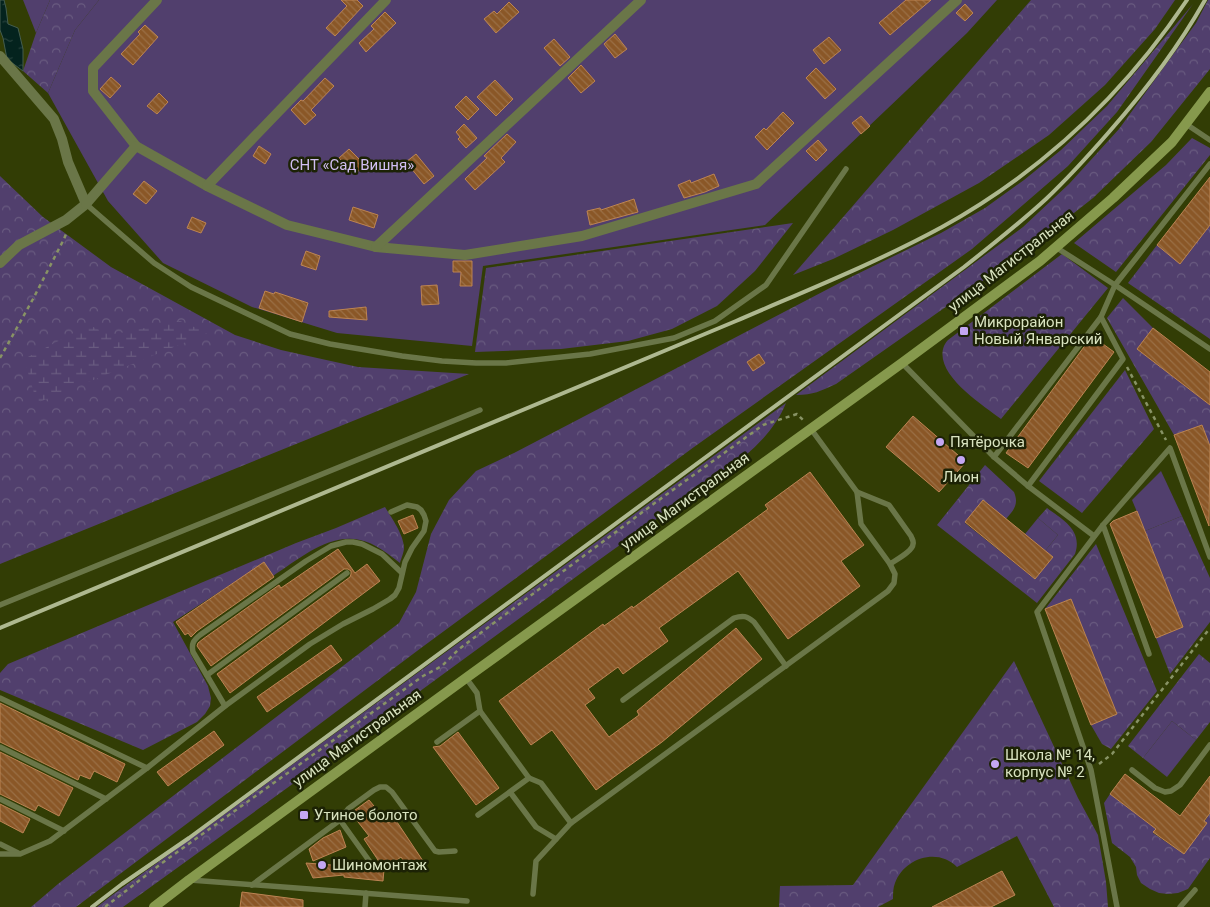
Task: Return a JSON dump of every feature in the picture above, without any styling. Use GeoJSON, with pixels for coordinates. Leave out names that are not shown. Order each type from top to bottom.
{"type":"FeatureCollection","features":[{"type":"Feature","properties":{"kind":"main road","name":"улица Магистральная"},"geometry":{"type":"LineString","coordinates":[[154,907],[188,880],[902,363],[1057,248],[1172,142],[1210,92]]}},
{"type":"Feature","properties":{"kind":"street"},"geometry":{"type":"LineString","coordinates":[[157,0],[93,68],[93,91],[136,146],[207,186],[287,225],[376,247],[465,255],[582,236],[756,184],[957,0]]}},
{"type":"Feature","properties":{"kind":"street"},"geometry":{"type":"LineString","coordinates":[[207,186],[386,0]]}},
{"type":"Feature","properties":{"kind":"street"},"geometry":{"type":"LineString","coordinates":[[376,247],[641,0]]}},
{"type":"Feature","properties":{"kind":"street"},"geometry":{"type":"LineString","coordinates":[[0,56],[54,119],[68,162],[86,204]]}},
{"type":"Feature","properties":{"kind":"street"},"geometry":{"type":"LineString","coordinates":[[0,263],[19,245],[66,220],[86,204],[136,146]]}},
{"type":"Feature","properties":{"kind":"lane"},"geometry":{"type":"LineString","coordinates":[[1186,124],[1210,140]]}},
{"type":"Feature","properties":{"kind":"lane"},"geometry":{"type":"LineString","coordinates":[[994,457],[1101,317],[1115,285],[1210,164]]}},
{"type":"Feature","properties":{"kind":"lane"},"geometry":{"type":"LineString","coordinates":[[86,204],[154,263],[191,287],[290,334],[330,344],[442,362],[506,363],[590,354],[665,340],[715,321],[766,285],[846,169]]}},
{"type":"Feature","properties":{"kind":"lane"},"geometry":{"type":"LineString","coordinates":[[1057,248],[1210,349]]}},
{"type":"Feature","properties":{"kind":"lane"},"geometry":{"type":"LineString","coordinates":[[1028,486],[1123,359],[1101,317]]}},
{"type":"Feature","properties":{"kind":"lane"},"geometry":{"type":"LineString","coordinates":[[902,363],[994,457],[1028,486],[1094,536]]}},
{"type":"Feature","properties":{"kind":"lane"},"geometry":{"type":"LineString","coordinates":[[0,605],[480,410]]}},
{"type":"Feature","properties":{"kind":"lane"},"geometry":{"type":"LineString","coordinates":[[534,894],[536,862],[571,823],[888,591],[894,583],[895,574],[890,564],[861,524],[857,492],[810,429]]}},
{"type":"Feature","properties":{"kind":"lane"},"geometry":{"type":"LineString","coordinates":[[1117,907],[1091,770],[1037,612],[1102,526],[1170,448],[1210,557]]}},
{"type":"Feature","properties":{"kind":"lane"},"geometry":{"type":"LineString","coordinates":[[857,492],[888,505],[914,541],[909,551],[890,564]]}},
{"type":"Feature","properties":{"kind":"lane"},"geometry":{"type":"LineString","coordinates":[[0,854],[20,854],[50,841],[225,706],[326,634],[374,609],[395,595],[399,588],[405,562],[424,530],[426,521],[421,510],[417,507],[407,505],[391,512]]}},
{"type":"Feature","properties":{"kind":"lane"},"geometry":{"type":"LineString","coordinates":[[1102,526],[1149,654]]}},
{"type":"Feature","properties":{"kind":"lane"},"geometry":{"type":"LineString","coordinates":[[225,706],[193,652],[192,644],[196,638],[306,561],[331,546],[346,542],[362,544],[382,554],[402,574]]}},
{"type":"Feature","properties":{"kind":"lane"},"geometry":{"type":"LineString","coordinates":[[207,675],[347,573]]}},
{"type":"Feature","properties":{"kind":"lane"},"geometry":{"type":"LineString","coordinates":[[623,700],[734,618],[741,615],[748,617],[754,622],[786,666]]}},
{"type":"Feature","properties":{"kind":"lane"},"geometry":{"type":"LineString","coordinates":[[466,678],[477,693],[480,711],[529,778],[541,783],[571,823]]}},
{"type":"Feature","properties":{"kind":"lane"},"geometry":{"type":"LineString","coordinates":[[0,698],[147,768]]}},
{"type":"Feature","properties":{"kind":"lane"},"geometry":{"type":"LineString","coordinates":[[438,742],[480,711]]}},
{"type":"Feature","properties":{"kind":"lane"},"geometry":{"type":"LineString","coordinates":[[1132,770],[1155,788],[1171,791],[1180,785],[1210,746]]}},
{"type":"Feature","properties":{"kind":"lane"},"geometry":{"type":"LineString","coordinates":[[0,747],[106,799]]}},
{"type":"Feature","properties":{"kind":"lane"},"geometry":{"type":"LineString","coordinates":[[478,815],[529,778]]}},
{"type":"Feature","properties":{"kind":"lane"},"geometry":{"type":"LineString","coordinates":[[252,885],[340,820],[348,809],[380,787],[386,787],[392,792],[435,851],[455,851]]}},
{"type":"Feature","properties":{"kind":"lane"},"geometry":{"type":"LineString","coordinates":[[510,792],[536,827],[556,839]]}},
{"type":"Feature","properties":{"kind":"lane"},"geometry":{"type":"LineString","coordinates":[[0,798],[64,830]]}},
{"type":"Feature","properties":{"kind":"lane"},"geometry":{"type":"LineString","coordinates":[[340,820],[370,862]]}},
{"type":"Feature","properties":{"kind":"lane"},"geometry":{"type":"LineString","coordinates":[[0,844],[20,854]]}},
{"type":"Feature","properties":{"kind":"lane"},"geometry":{"type":"LineString","coordinates":[[188,880],[467,901]]}},
{"type":"Feature","properties":{"kind":"lane"},"geometry":{"type":"LineString","coordinates":[[1180,907],[1195,890]]}},
{"type":"Feature","properties":{"kind":"lane"},"geometry":{"type":"LineString","coordinates":[[365,907],[366,893]]}},
{"type":"Feature","properties":{"kind":"path"},"geometry":{"type":"LineString","coordinates":[[0,358],[64,240],[66,220]]}},
{"type":"Feature","properties":{"kind":"path"},"geometry":{"type":"LineString","coordinates":[[1123,359],[1170,448]]}},
{"type":"Feature","properties":{"kind":"path"},"geometry":{"type":"LineString","coordinates":[[105,907],[423,676],[442,666],[459,649],[763,425],[797,414],[810,429]]}},
{"type":"Feature","properties":{"kind":"path"},"geometry":{"type":"LineString","coordinates":[[1091,770],[1112,754],[1210,628]]}},
{"type":"Feature","properties":{"kind":"green space"},"geometry":{"type":"Polygon","coordinates":[[[23,0],[50,0],[36,33],[23,0]]]}},
{"type":"Feature","properties":{"kind":"green space"},"geometry":{"type":"Polygon","coordinates":[[[50,0],[99,0],[75,30],[48,93],[23,71],[50,0]]]}},
{"type":"Feature","properties":{"kind":"green space","name":"СНТ «Сад Вишня»"},"geometry":{"type":"Polygon","coordinates":[[[99,0],[997,0],[967,33],[765,225],[483,266],[472,346],[337,333],[252,307],[163,263],[108,201],[48,93],[75,30],[99,0]]]}},
{"type":"Feature","properties":{"kind":"green space"},"geometry":{"type":"Polygon","coordinates":[[[1031,0],[1175,0],[1155,29],[1105,85],[1049,135],[979,183],[893,230],[833,259],[793,275],[1031,0]]]}},
{"type":"Feature","properties":{"kind":"green space"},"geometry":{"type":"Polygon","coordinates":[[[1208,0],[1210,0],[1210,69],[1151,142],[1093,198],[1027,250],[836,384],[821,391],[796,395],[1023,227],[1069,184],[1119,129],[1196,23],[1208,0]]]}},
{"type":"Feature","properties":{"kind":"green space"},"geometry":{"type":"Polygon","coordinates":[[[1193,4],[1117,112],[1068,166],[972,249],[694,447],[421,648],[76,907],[31,907],[58,884],[399,623],[416,592],[431,534],[449,500],[476,471],[849,278],[941,233],[985,208],[1061,150],[1107,106],[1193,4]]]}},
{"type":"Feature","properties":{"kind":"green space"},"geometry":{"type":"Polygon","coordinates":[[[1192,138],[1210,148],[1210,155],[1116,272],[1074,243],[1166,165],[1192,138]]]}},
{"type":"Feature","properties":{"kind":"green space"},"geometry":{"type":"Polygon","coordinates":[[[0,176],[43,217],[111,267],[235,335],[281,350],[358,367],[469,374],[0,564],[0,176]]]}},
{"type":"Feature","properties":{"kind":"green space"},"geometry":{"type":"Polygon","coordinates":[[[793,223],[755,271],[717,306],[672,329],[628,341],[561,349],[475,352],[486,268],[793,223]]]}},
{"type":"Feature","properties":{"kind":"green space"},"geometry":{"type":"Polygon","coordinates":[[[1210,225],[1210,339],[1128,283],[1157,245],[1180,263],[1210,225]]]}},
{"type":"Feature","properties":{"kind":"green space"},"geometry":{"type":"Polygon","coordinates":[[[1062,254],[1108,288],[1001,419],[972,397],[952,378],[943,357],[944,346],[948,340],[1062,254]]]}},
{"type":"Feature","properties":{"kind":"green space"},"geometry":{"type":"Polygon","coordinates":[[[1123,298],[1153,328],[1137,349],[1210,405],[1210,446],[1202,425],[1174,435],[1107,318],[1123,298]]]}},
{"type":"Feature","properties":{"kind":"green space"},"geometry":{"type":"Polygon","coordinates":[[[180,321],[208,333],[37,403],[24,359],[89,325],[110,335],[180,321]]]}},
{"type":"Feature","properties":{"kind":"green space"},"geometry":{"type":"Polygon","coordinates":[[[1125,370],[1154,429],[1082,513],[1039,481],[1125,370]]]}},
{"type":"Feature","properties":{"kind":"green space"},"geometry":{"type":"Polygon","coordinates":[[[786,403],[778,419],[767,434],[755,447],[725,471],[599,560],[123,907],[97,907],[111,896],[786,403]]]}},
{"type":"Feature","properties":{"kind":"green space"},"geometry":{"type":"Polygon","coordinates":[[[985,465],[1014,492],[1015,507],[1006,519],[983,500],[965,523],[1035,579],[1053,557],[1045,551],[1058,535],[1038,518],[1047,508],[1070,526],[1074,532],[1077,546],[1075,554],[1037,603],[937,525],[985,465]]]}},
{"type":"Feature","properties":{"kind":"green space"},"geometry":{"type":"Polygon","coordinates":[[[1161,471],[1182,516],[1145,531],[1132,500],[1161,471]]]}},
{"type":"Feature","properties":{"kind":"green space"},"geometry":{"type":"Polygon","coordinates":[[[385,507],[402,538],[404,550],[400,563],[366,541],[336,540],[314,549],[273,576],[264,563],[173,622],[208,686],[211,698],[210,706],[197,722],[143,750],[0,690],[0,673],[8,664],[385,507]]]}},
{"type":"Feature","properties":{"kind":"green space"},"geometry":{"type":"Polygon","coordinates":[[[1182,516],[1210,578],[1210,622],[1170,674],[1156,638],[1183,627],[1145,531],[1182,516]]]}},
{"type":"Feature","properties":{"kind":"green space"},"geometry":{"type":"Polygon","coordinates":[[[1038,518],[1058,535],[1045,551],[1025,534],[1038,518]]]}},
{"type":"Feature","properties":{"kind":"green space"},"geometry":{"type":"Polygon","coordinates":[[[1096,544],[1157,691],[1111,749],[1102,744],[1091,725],[1117,714],[1071,599],[1045,609],[1096,544]]]}},
{"type":"Feature","properties":{"kind":"green space"},"geometry":{"type":"Polygon","coordinates":[[[1199,654],[1210,663],[1210,722],[1196,740],[1172,721],[1143,758],[1128,746],[1199,654]]]}},
{"type":"Feature","properties":{"kind":"green space","name":"Школа № 14, корпус № 2"},"geometry":{"type":"Polygon","coordinates":[[[1014,661],[1078,798],[1098,835],[1108,907],[1054,907],[1017,836],[957,867],[941,858],[922,858],[914,862],[899,874],[894,887],[893,899],[878,907],[779,907],[780,886],[853,885],[1014,661]]]}},
{"type":"Feature","properties":{"kind":"green space"},"geometry":{"type":"Polygon","coordinates":[[[1172,721],[1196,740],[1167,777],[1143,758],[1172,721]]]}},
{"type":"Feature","properties":{"kind":"green space"},"geometry":{"type":"Polygon","coordinates":[[[1110,794],[1156,829],[1153,833],[1184,854],[1210,813],[1210,858],[1188,889],[1178,893],[1159,893],[1141,883],[1136,867],[1130,857],[1112,843],[1104,803],[1110,794]]]}},
{"type":"Feature","properties":{"kind":"water"},"geometry":{"type":"Polygon","coordinates":[[[0,0],[4,0],[8,24],[18,28],[23,49],[23,71],[7,59],[0,30],[0,0]]]}},
{"type":"Feature","properties":{"kind":"building"},"geometry":{"type":"Polygon","coordinates":[[[341,0],[357,0],[363,6],[335,36],[326,28],[347,6],[341,0]]]}},
{"type":"Feature","properties":{"kind":"building"},"geometry":{"type":"Polygon","coordinates":[[[906,0],[931,0],[890,35],[879,23],[906,0]]]}},
{"type":"Feature","properties":{"kind":"building"},"geometry":{"type":"Polygon","coordinates":[[[509,2],[519,12],[496,33],[484,19],[494,11],[497,14],[509,2]]]}},
{"type":"Feature","properties":{"kind":"building"},"geometry":{"type":"Polygon","coordinates":[[[965,4],[973,13],[965,21],[956,13],[965,4]]]}},
{"type":"Feature","properties":{"kind":"building"},"geometry":{"type":"Polygon","coordinates":[[[385,12],[396,23],[366,52],[359,43],[374,29],[371,26],[385,12]]]}},
{"type":"Feature","properties":{"kind":"building"},"geometry":{"type":"Polygon","coordinates":[[[145,25],[158,37],[133,65],[121,54],[140,34],[138,32],[145,25]]]}},
{"type":"Feature","properties":{"kind":"building"},"geometry":{"type":"Polygon","coordinates":[[[615,34],[627,49],[615,58],[604,44],[615,34]]]}},
{"type":"Feature","properties":{"kind":"building"},"geometry":{"type":"Polygon","coordinates":[[[829,37],[841,50],[824,64],[813,50],[829,37]]]}},
{"type":"Feature","properties":{"kind":"building"},"geometry":{"type":"Polygon","coordinates":[[[554,39],[570,57],[560,66],[544,48],[554,39]]]}},
{"type":"Feature","properties":{"kind":"building"},"geometry":{"type":"Polygon","coordinates":[[[581,65],[595,81],[581,93],[568,78],[581,65]]]}},
{"type":"Feature","properties":{"kind":"building"},"geometry":{"type":"Polygon","coordinates":[[[816,68],[836,89],[825,99],[806,78],[816,68]]]}},
{"type":"Feature","properties":{"kind":"building"},"geometry":{"type":"Polygon","coordinates":[[[111,77],[121,86],[110,98],[100,89],[111,77]]]}},
{"type":"Feature","properties":{"kind":"building"},"geometry":{"type":"Polygon","coordinates":[[[325,78],[334,86],[311,110],[316,115],[305,125],[291,110],[301,100],[303,101],[325,78]]]}},
{"type":"Feature","properties":{"kind":"building"},"geometry":{"type":"Polygon","coordinates":[[[495,80],[513,99],[496,116],[477,97],[495,80]]]}},
{"type":"Feature","properties":{"kind":"building"},"geometry":{"type":"Polygon","coordinates":[[[159,93],[168,102],[157,114],[147,106],[159,93]]]}},
{"type":"Feature","properties":{"kind":"building"},"geometry":{"type":"Polygon","coordinates":[[[466,96],[479,109],[468,120],[455,107],[466,96]]]}},
{"type":"Feature","properties":{"kind":"building"},"geometry":{"type":"Polygon","coordinates":[[[783,112],[794,123],[767,150],[755,137],[764,128],[766,130],[783,112]]]}},
{"type":"Feature","properties":{"kind":"building"},"geometry":{"type":"Polygon","coordinates":[[[861,116],[870,126],[861,134],[852,123],[861,116]]]}},
{"type":"Feature","properties":{"kind":"building"},"geometry":{"type":"Polygon","coordinates":[[[464,124],[477,138],[466,148],[458,139],[460,137],[456,132],[464,124]]]}},
{"type":"Feature","properties":{"kind":"building"},"geometry":{"type":"Polygon","coordinates":[[[507,134],[516,142],[501,158],[505,162],[475,190],[465,179],[487,158],[484,156],[507,134]]]}},
{"type":"Feature","properties":{"kind":"building"},"geometry":{"type":"Polygon","coordinates":[[[818,140],[827,150],[816,161],[806,151],[818,140]]]}},
{"type":"Feature","properties":{"kind":"building"},"geometry":{"type":"Polygon","coordinates":[[[259,146],[271,154],[265,164],[253,156],[259,146]]]}},
{"type":"Feature","properties":{"kind":"building"},"geometry":{"type":"Polygon","coordinates":[[[349,149],[365,165],[355,174],[339,158],[349,149]]]}},
{"type":"Feature","properties":{"kind":"building"},"geometry":{"type":"Polygon","coordinates":[[[416,154],[434,176],[424,184],[406,162],[416,154]]]}},
{"type":"Feature","properties":{"kind":"building"},"geometry":{"type":"Polygon","coordinates":[[[714,174],[719,186],[684,198],[678,185],[690,180],[691,183],[714,174]]]}},
{"type":"Feature","properties":{"kind":"building"},"geometry":{"type":"Polygon","coordinates":[[[1210,177],[1210,225],[1180,264],[1157,245],[1210,177]]]}},
{"type":"Feature","properties":{"kind":"building"},"geometry":{"type":"Polygon","coordinates":[[[144,181],[157,191],[146,204],[133,194],[144,181]]]}},
{"type":"Feature","properties":{"kind":"building"},"geometry":{"type":"Polygon","coordinates":[[[634,199],[638,212],[590,225],[587,211],[600,208],[601,210],[634,199]]]}},
{"type":"Feature","properties":{"kind":"building"},"geometry":{"type":"Polygon","coordinates":[[[353,207],[378,215],[374,228],[349,220],[353,207]]]}},
{"type":"Feature","properties":{"kind":"building"},"geometry":{"type":"Polygon","coordinates":[[[192,217],[206,223],[201,233],[187,228],[192,217]]]}},
{"type":"Feature","properties":{"kind":"building"},"geometry":{"type":"Polygon","coordinates":[[[306,251],[320,256],[316,270],[301,265],[306,251]]]}},
{"type":"Feature","properties":{"kind":"building"},"geometry":{"type":"Polygon","coordinates":[[[453,261],[472,261],[472,286],[460,286],[461,272],[453,272],[453,261]]]}},
{"type":"Feature","properties":{"kind":"building"},"geometry":{"type":"Polygon","coordinates":[[[437,285],[439,304],[422,305],[421,286],[437,285]]]}},
{"type":"Feature","properties":{"kind":"building"},"geometry":{"type":"Polygon","coordinates":[[[265,291],[274,294],[275,292],[308,303],[302,322],[259,308],[265,291]]]}},
{"type":"Feature","properties":{"kind":"building"},"geometry":{"type":"Polygon","coordinates":[[[366,307],[367,320],[329,317],[329,311],[366,307]]]}},
{"type":"Feature","properties":{"kind":"building"},"geometry":{"type":"Polygon","coordinates":[[[1153,328],[1210,372],[1210,405],[1137,349],[1153,328]]]}},
{"type":"Feature","properties":{"kind":"building"},"geometry":{"type":"Polygon","coordinates":[[[1092,336],[1114,352],[1028,468],[1006,453],[1092,336]]]}},
{"type":"Feature","properties":{"kind":"building"},"geometry":{"type":"Polygon","coordinates":[[[759,354],[765,363],[753,371],[747,362],[759,354]]]}},
{"type":"Feature","properties":{"kind":"building"},"geometry":{"type":"Polygon","coordinates":[[[913,416],[966,462],[939,492],[886,447],[913,416]]]}},
{"type":"Feature","properties":{"kind":"building"},"geometry":{"type":"Polygon","coordinates":[[[1202,425],[1210,446],[1209,526],[1174,435],[1202,425]]]}},
{"type":"Feature","properties":{"kind":"building"},"geometry":{"type":"Polygon","coordinates":[[[810,472],[864,545],[841,561],[860,586],[788,639],[738,571],[659,628],[668,641],[623,674],[618,667],[588,689],[595,698],[585,705],[609,737],[639,715],[637,711],[736,628],[762,659],[662,742],[596,790],[552,730],[531,745],[499,701],[603,624],[604,626],[632,606],[633,608],[768,509],[765,505],[810,472]]]}},
{"type":"Feature","properties":{"kind":"building"},"geometry":{"type":"Polygon","coordinates":[[[983,500],[1053,557],[1035,579],[965,522],[983,500]]]}},
{"type":"Feature","properties":{"kind":"building"},"geometry":{"type":"Polygon","coordinates":[[[1137,511],[1183,627],[1156,638],[1110,524],[1137,511]]]}},
{"type":"Feature","properties":{"kind":"building"},"geometry":{"type":"Polygon","coordinates":[[[413,515],[418,528],[404,534],[398,521],[413,515]]]}},
{"type":"Feature","properties":{"kind":"building"},"geometry":{"type":"Polygon","coordinates":[[[338,549],[355,573],[367,564],[380,581],[230,693],[217,674],[350,577],[351,571],[344,569],[211,666],[197,646],[198,643],[279,585],[281,588],[338,549]]]}},
{"type":"Feature","properties":{"kind":"building"},"geometry":{"type":"Polygon","coordinates":[[[264,562],[274,577],[191,637],[188,633],[185,635],[176,622],[264,562]]]}},
{"type":"Feature","properties":{"kind":"building"},"geometry":{"type":"Polygon","coordinates":[[[1071,599],[1117,714],[1091,725],[1045,609],[1071,599]]]}},
{"type":"Feature","properties":{"kind":"building"},"geometry":{"type":"Polygon","coordinates":[[[331,645],[342,660],[267,712],[257,697],[331,645]]]}},
{"type":"Feature","properties":{"kind":"building"},"geometry":{"type":"Polygon","coordinates":[[[0,703],[125,764],[117,782],[94,771],[90,779],[80,775],[78,780],[0,742],[0,703]]]}},
{"type":"Feature","properties":{"kind":"building"},"geometry":{"type":"Polygon","coordinates":[[[214,731],[224,745],[168,786],[157,772],[214,731]]]}},
{"type":"Feature","properties":{"kind":"building"},"geometry":{"type":"Polygon","coordinates":[[[458,732],[499,788],[476,805],[433,747],[440,746],[458,732]]]}},
{"type":"Feature","properties":{"kind":"building"},"geometry":{"type":"Polygon","coordinates":[[[0,752],[73,788],[59,816],[38,805],[35,811],[0,794],[0,752]]]}},
{"type":"Feature","properties":{"kind":"building"},"geometry":{"type":"Polygon","coordinates":[[[1125,774],[1180,816],[1210,776],[1210,813],[1204,821],[1207,823],[1184,854],[1153,832],[1156,829],[1110,794],[1125,774]]]}},
{"type":"Feature","properties":{"kind":"building"},"geometry":{"type":"Polygon","coordinates":[[[369,800],[388,823],[395,819],[423,861],[410,870],[401,857],[384,869],[364,839],[369,836],[351,813],[369,800]]]}},
{"type":"Feature","properties":{"kind":"building"},"geometry":{"type":"Polygon","coordinates":[[[0,804],[30,819],[23,833],[0,821],[0,804]]]}},
{"type":"Feature","properties":{"kind":"building"},"geometry":{"type":"Polygon","coordinates":[[[340,830],[346,847],[313,861],[309,849],[323,838],[340,830]]]}},
{"type":"Feature","properties":{"kind":"building"},"geometry":{"type":"Polygon","coordinates":[[[306,863],[384,869],[383,881],[344,877],[344,875],[313,878],[306,863]]]}},
{"type":"Feature","properties":{"kind":"building"},"geometry":{"type":"Polygon","coordinates":[[[1002,871],[1015,895],[991,907],[932,907],[1002,871]]]}},
{"type":"Feature","properties":{"kind":"building"},"geometry":{"type":"Polygon","coordinates":[[[242,892],[303,900],[303,907],[240,907],[242,892]]]}},
{"type":"Feature","properties":{"kind":"railway"},"geometry":{"type":"LineString","coordinates":[[0,628],[814,288],[866,265],[942,227],[1013,182],[1078,128],[1108,99],[1136,67],[1187,0]]}},
{"type":"Feature","properties":{"kind":"railway"},"geometry":{"type":"LineString","coordinates":[[92,907],[189,838],[964,267],[1006,234],[1062,183],[1122,117],[1172,52],[1205,0]]}},
{"type":"Feature","properties":{"kind":"place","name":"Микрорайон Новый Январский"},"geometry":{"type":"Point","coordinates":[964,331]}},
{"type":"Feature","properties":{"kind":"place","name":"Пятёрочка"},"geometry":{"type":"Point","coordinates":[940,442]}},
{"type":"Feature","properties":{"kind":"place","name":"Лион"},"geometry":{"type":"Point","coordinates":[961,460]}},
{"type":"Feature","properties":{"kind":"place","name":"Школа № 14, корпус № 2"},"geometry":{"type":"Point","coordinates":[995,764]}},
{"type":"Feature","properties":{"kind":"place","name":"Утиное болото"},"geometry":{"type":"Point","coordinates":[304,815]}},
{"type":"Feature","properties":{"kind":"place","name":"Шиномонтаж"},"geometry":{"type":"Point","coordinates":[322,865]}}]}
